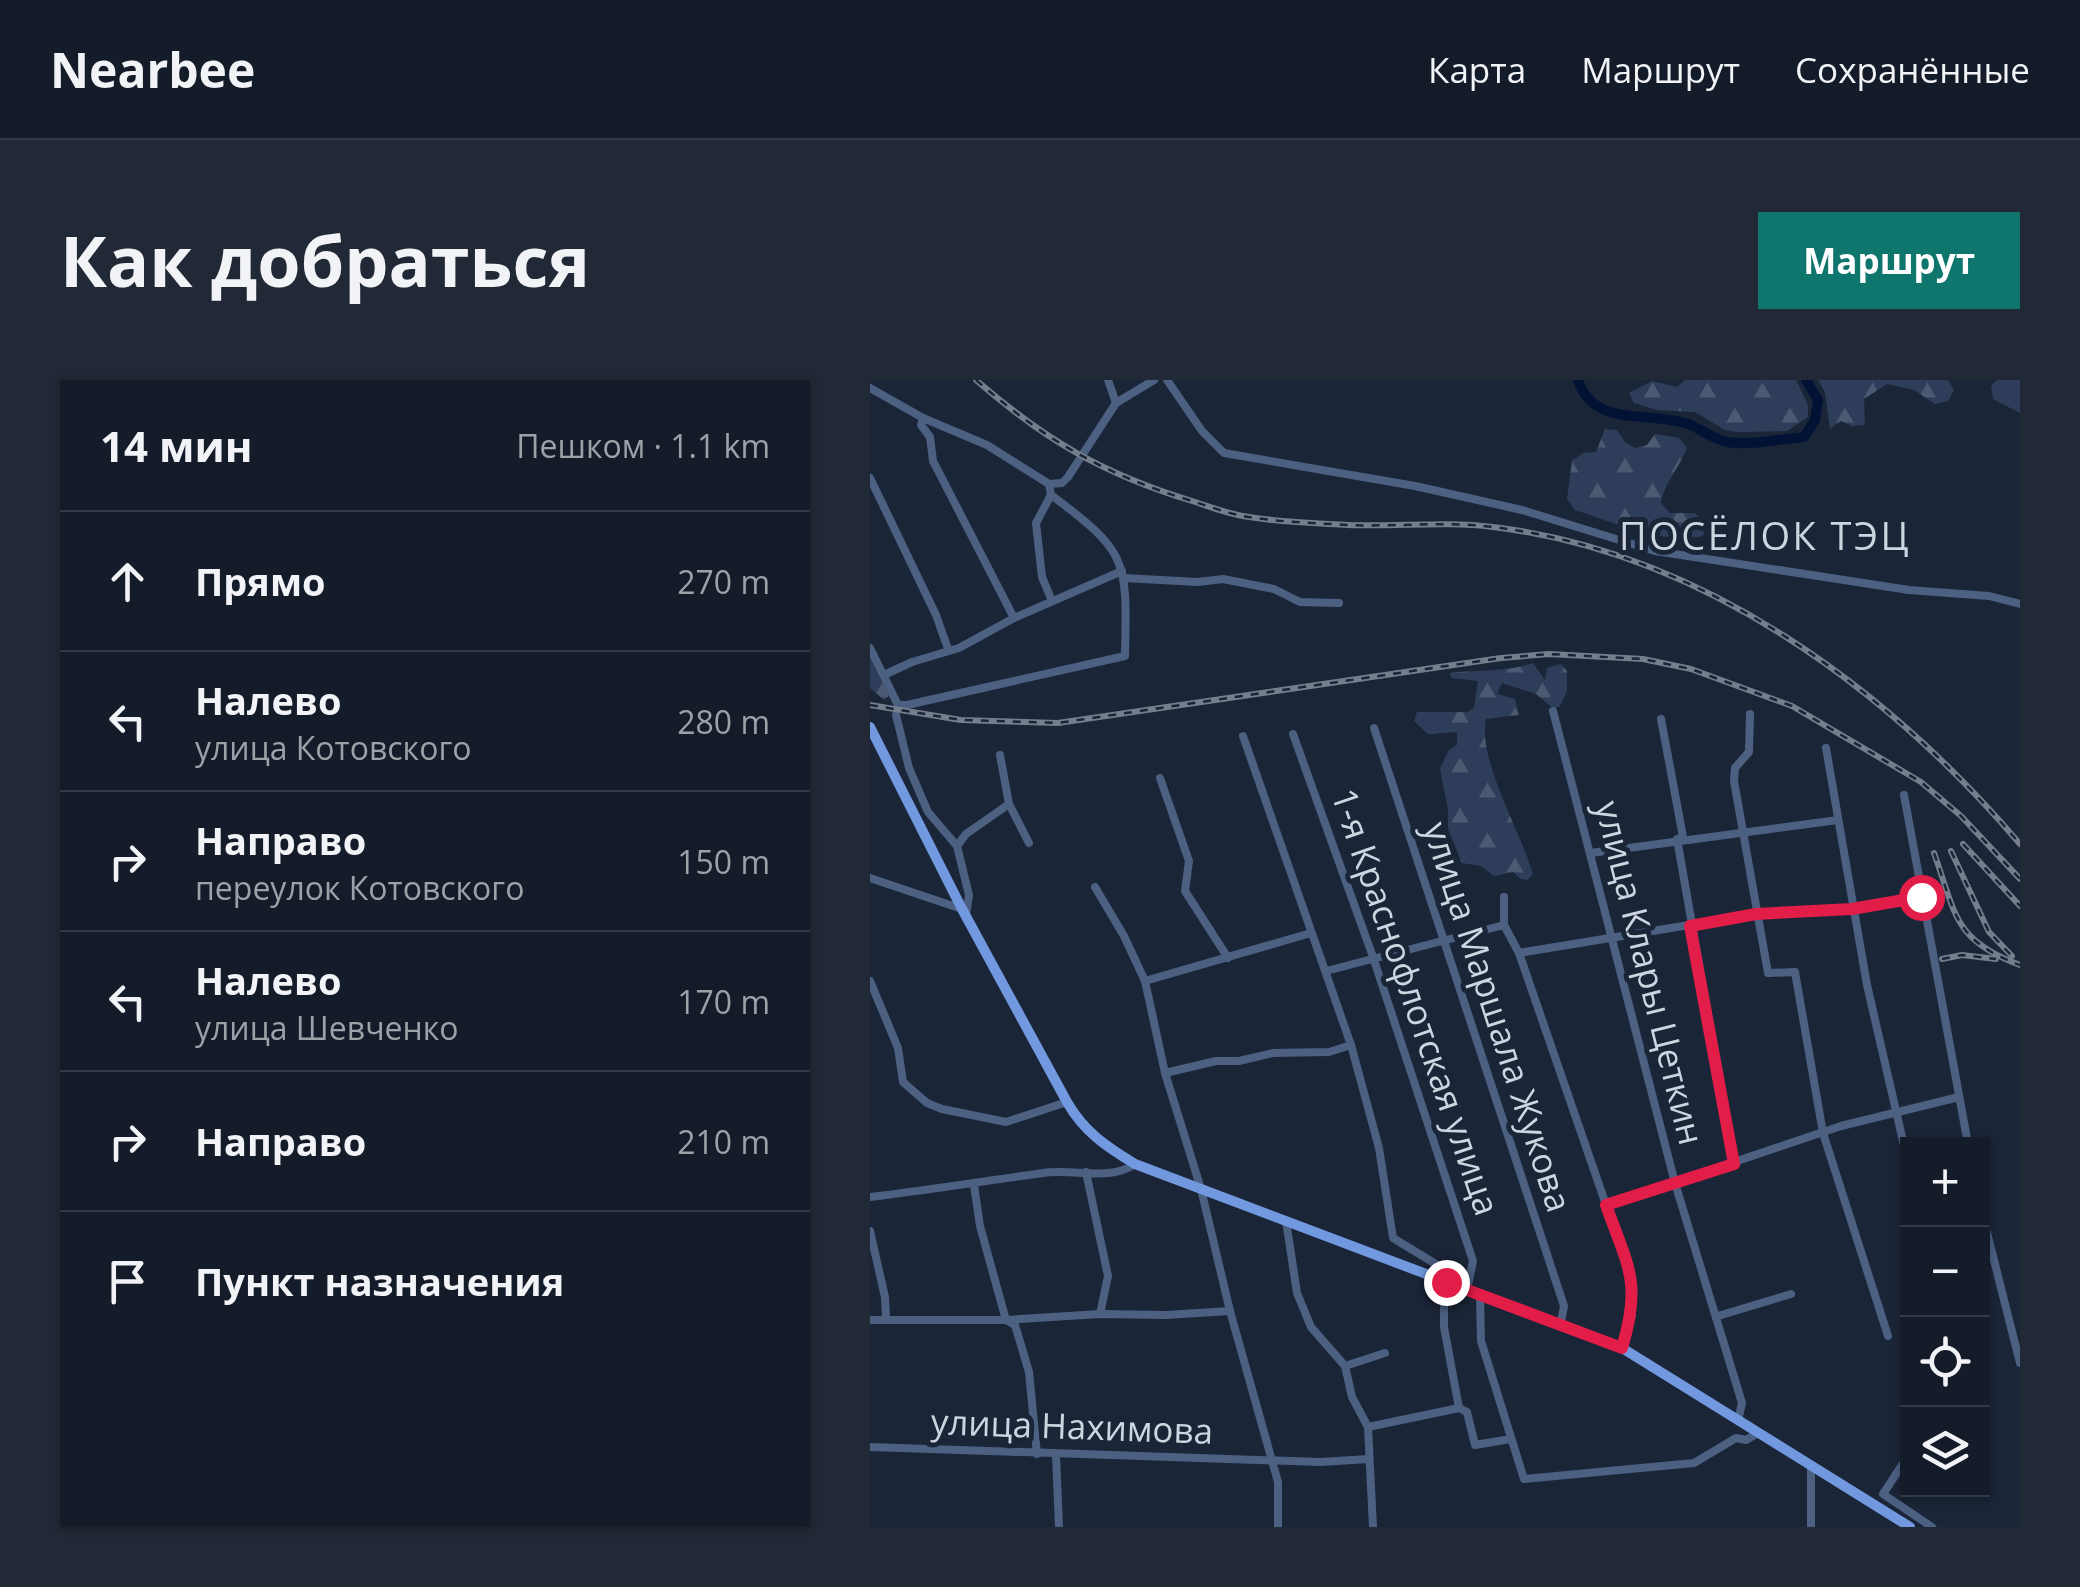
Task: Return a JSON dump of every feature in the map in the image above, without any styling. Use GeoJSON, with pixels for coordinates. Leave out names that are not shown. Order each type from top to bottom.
{"type":"FeatureCollection","features":[{"type":"Feature","properties":{"kind":"main road"},"geometry":{"type":"LineString","coordinates":[[871,728],[964,912],[1077,1120],[1102,1144],[1135,1164],[1622,1348],[1910,1527]]}},
{"type":"Feature","properties":{"kind":"street"},"geometry":{"type":"LineString","coordinates":[[1108,380],[1116,403]]}},
{"type":"Feature","properties":{"kind":"street"},"geometry":{"type":"LineString","coordinates":[[870,388],[923,418],[987,446],[1049,484],[1068,478],[1116,403],[1154,380]]}},
{"type":"Feature","properties":{"kind":"street"},"geometry":{"type":"LineString","coordinates":[[1166,380],[1202,431],[1224,452],[1415,486],[1522,510],[1655,551],[1910,590],[1989,596],[2020,604]]}},
{"type":"Feature","properties":{"kind":"street"},"geometry":{"type":"LineString","coordinates":[[923,418],[934,461],[1014,618]]}},
{"type":"Feature","properties":{"kind":"street"},"geometry":{"type":"LineString","coordinates":[[870,478],[936,615],[948,649]]}},
{"type":"Feature","properties":{"kind":"street"},"geometry":{"type":"LineString","coordinates":[[1049,484],[1051,495],[1036,524],[1042,576],[1052,600]]}},
{"type":"Feature","properties":{"kind":"street"},"geometry":{"type":"LineString","coordinates":[[870,648],[898,704],[907,706],[1125,656],[1123,574],[1117,556],[1100,531],[1051,495]]}},
{"type":"Feature","properties":{"kind":"street"},"geometry":{"type":"LineString","coordinates":[[884,675],[959,648],[1052,600],[1123,574],[1198,582],[1223,579],[1274,589],[1300,602],[1339,603]]}},
{"type":"Feature","properties":{"kind":"street","name":"улица Клары Цеткин"},"geometry":{"type":"LineString","coordinates":[[1553,710],[1675,1182],[1742,1403],[1738,1420]]}},
{"type":"Feature","properties":{"kind":"street"},"geometry":{"type":"LineString","coordinates":[[1750,714],[1750,752],[1734,768],[1741,832],[1768,973],[1795,972],[1823,1132],[1888,1336]]}},
{"type":"Feature","properties":{"kind":"street"},"geometry":{"type":"LineString","coordinates":[[870,878],[964,912],[969,894],[957,846],[928,812],[909,768],[896,715]]}},
{"type":"Feature","properties":{"kind":"street"},"geometry":{"type":"LineString","coordinates":[[1661,719],[1683,836],[1677,839]]}},
{"type":"Feature","properties":{"kind":"street","name":"улица Маршала Жукова"},"geometry":{"type":"LineString","coordinates":[[1374,728],[1564,1306],[1561,1322]]}},
{"type":"Feature","properties":{"kind":"street","name":"1-я Краснофлотская улица"},"geometry":{"type":"LineString","coordinates":[[1293,734],[1373,957],[1473,1261],[1467,1290]]}},
{"type":"Feature","properties":{"kind":"street"},"geometry":{"type":"LineString","coordinates":[[1244,736],[1351,1045],[1379,1148],[1393,1238],[1444,1270],[1444,1328],[1459,1408]]}},
{"type":"Feature","properties":{"kind":"street"},"geometry":{"type":"LineString","coordinates":[[1826,748],[1852,909],[1902,1137]]}},
{"type":"Feature","properties":{"kind":"street"},"geometry":{"type":"LineString","coordinates":[[1000,755],[1010,804],[1029,843]]}},
{"type":"Feature","properties":{"kind":"street"},"geometry":{"type":"LineString","coordinates":[[1160,778],[1189,860],[1185,892],[1228,958]]}},
{"type":"Feature","properties":{"kind":"street"},"geometry":{"type":"LineString","coordinates":[[1904,795],[1967,1137]]}},
{"type":"Feature","properties":{"kind":"street"},"geometry":{"type":"LineString","coordinates":[[957,846],[980,822],[1010,804]]}},
{"type":"Feature","properties":{"kind":"street"},"geometry":{"type":"LineString","coordinates":[[1591,853],[1838,820]]}},
{"type":"Feature","properties":{"kind":"street"},"geometry":{"type":"LineString","coordinates":[[1677,839],[1734,1164]]}},
{"type":"Feature","properties":{"kind":"street"},"geometry":{"type":"LineString","coordinates":[[870,888],[880,883]]}},
{"type":"Feature","properties":{"kind":"street"},"geometry":{"type":"LineString","coordinates":[[1095,887],[1145,981],[1165,1073],[1202,1189],[1230,1311],[1278,1482],[1278,1527]]}},
{"type":"Feature","properties":{"kind":"street"},"geometry":{"type":"LineString","coordinates":[[1504,897],[1504,925],[1518,953],[1632,1280],[1632,1315],[1622,1348]]}},
{"type":"Feature","properties":{"kind":"street"},"geometry":{"type":"LineString","coordinates":[[1518,953],[1756,914],[1852,909],[1921,897]]}},
{"type":"Feature","properties":{"kind":"street"},"geometry":{"type":"LineString","coordinates":[[1326,971],[1504,925]]}},
{"type":"Feature","properties":{"kind":"street"},"geometry":{"type":"LineString","coordinates":[[1145,981],[1311,933]]}},
{"type":"Feature","properties":{"kind":"street"},"geometry":{"type":"LineString","coordinates":[[870,981],[898,1048],[903,1082],[927,1103],[1006,1122],[1068,1102]]}},
{"type":"Feature","properties":{"kind":"street"},"geometry":{"type":"LineString","coordinates":[[1165,1073],[1216,1061],[1239,1061],[1273,1053],[1329,1052],[1351,1045]]}},
{"type":"Feature","properties":{"kind":"street"},"geometry":{"type":"LineString","coordinates":[[1606,1205],[1823,1132],[1958,1097]]}},
{"type":"Feature","properties":{"kind":"street"},"geometry":{"type":"LineString","coordinates":[[870,1196],[1048,1172],[1122,1173],[1135,1164]]}},
{"type":"Feature","properties":{"kind":"street"},"geometry":{"type":"LineString","coordinates":[[1086,1172],[1108,1276],[1100,1314]]}},
{"type":"Feature","properties":{"kind":"street"},"geometry":{"type":"LineString","coordinates":[[974,1185],[980,1226],[1006,1320],[1014,1326],[1028,1372],[1037,1454]]}},
{"type":"Feature","properties":{"kind":"street"},"geometry":{"type":"LineString","coordinates":[[1286,1221],[1297,1293],[1311,1326],[1345,1366],[1352,1398],[1368,1427],[1373,1527]]}},
{"type":"Feature","properties":{"kind":"street"},"geometry":{"type":"LineString","coordinates":[[1986,1227],[2020,1364]]}},
{"type":"Feature","properties":{"kind":"street"},"geometry":{"type":"LineString","coordinates":[[870,1231],[886,1319]]}},
{"type":"Feature","properties":{"kind":"street"},"geometry":{"type":"LineString","coordinates":[[1480,1294],[1482,1341],[1524,1479],[1694,1463],[1736,1438],[1746,1440],[1758,1433]]}},
{"type":"Feature","properties":{"kind":"street"},"geometry":{"type":"LineString","coordinates":[[1718,1316],[1791,1294]]}},
{"type":"Feature","properties":{"kind":"street"},"geometry":{"type":"LineString","coordinates":[[870,1320],[1006,1320],[1230,1311]]}},
{"type":"Feature","properties":{"kind":"street"},"geometry":{"type":"LineString","coordinates":[[1345,1366],[1385,1353]]}},
{"type":"Feature","properties":{"kind":"street"},"geometry":{"type":"LineString","coordinates":[[1368,1427],[1459,1408],[1468,1412],[1475,1444],[1511,1439]]}},
{"type":"Feature","properties":{"kind":"street","name":"улица Нахимова"},"geometry":{"type":"LineString","coordinates":[[870,1447],[1056,1455],[1368,1459]]}},
{"type":"Feature","properties":{"kind":"street"},"geometry":{"type":"LineString","coordinates":[[1056,1455],[1059,1527]]}},
{"type":"Feature","properties":{"kind":"street"},"geometry":{"type":"LineString","coordinates":[[1811,1527],[1812,1465]]}},
{"type":"Feature","properties":{"kind":"street"},"geometry":{"type":"LineString","coordinates":[[1900,1469],[1884,1494],[1932,1527]]}},
{"type":"Feature","properties":{"kind":"green space"},"geometry":{"type":"Polygon","coordinates":[[[1685,380],[1796,380],[1808,405],[1808,417],[1787,431],[1738,432],[1725,430],[1695,412],[1657,410],[1634,403],[1629,393],[1652,381],[1677,387],[1685,380]]]}},
{"type":"Feature","properties":{"kind":"green space"},"geometry":{"type":"Polygon","coordinates":[[[1818,380],[1948,380],[1954,390],[1948,401],[1935,404],[1914,390],[1887,384],[1864,399],[1865,425],[1852,426],[1841,421],[1830,429],[1825,392],[1818,380]]]}},
{"type":"Feature","properties":{"kind":"green space"},"geometry":{"type":"Polygon","coordinates":[[[1997,380],[2020,380],[2020,413],[1993,399],[1991,386],[1997,380]]]}},
{"type":"Feature","properties":{"kind":"green space"},"geometry":{"type":"Polygon","coordinates":[[[1605,429],[1617,430],[1635,448],[1647,445],[1655,434],[1679,438],[1687,448],[1661,503],[1670,513],[1695,513],[1706,524],[1703,536],[1654,535],[1575,510],[1567,499],[1572,461],[1583,453],[1596,452],[1605,429]]]}},
{"type":"Feature","properties":{"kind":"green space"},"geometry":{"type":"Polygon","coordinates":[[[870,655],[889,696],[884,700],[870,688],[870,655]]]}},
{"type":"Feature","properties":{"kind":"green space"},"geometry":{"type":"Polygon","coordinates":[[[1533,663],[1545,680],[1547,668],[1561,664],[1567,671],[1567,691],[1560,706],[1554,709],[1536,694],[1502,683],[1497,694],[1515,699],[1519,715],[1486,719],[1485,735],[1494,775],[1533,874],[1527,880],[1513,872],[1494,876],[1481,866],[1462,863],[1448,829],[1440,768],[1449,750],[1457,745],[1457,732],[1428,734],[1414,721],[1417,712],[1468,712],[1474,708],[1478,681],[1452,678],[1449,673],[1533,663]]]}},
{"type":"Feature","properties":{"kind":"waterway"},"geometry":{"type":"LineString","coordinates":[[1578,380],[1586,395],[1609,412],[1685,423],[1727,442],[1746,443],[1804,437],[1815,420],[1818,400],[1806,380]]}},
{"type":"Feature","properties":{"kind":"railway"},"geometry":{"type":"LineString","coordinates":[[976,380],[1076,453],[1160,491],[1230,513],[1269,520],[1348,525],[1493,527],[1570,541],[1645,565],[1717,597],[1785,636],[1850,682],[1911,732],[2020,844]]}},
{"type":"Feature","properties":{"kind":"railway"},"geometry":{"type":"LineString","coordinates":[[870,705],[961,720],[1058,723],[1501,658],[1549,654],[1643,659],[1691,669],[1792,706],[1921,782],[1961,816],[2020,879]]}},
{"type":"Feature","properties":{"kind":"railway"},"geometry":{"type":"LineString","coordinates":[[1963,844],[2020,906]]}},
{"type":"Feature","properties":{"kind":"railway"},"geometry":{"type":"LineString","coordinates":[[1951,851],[1989,932],[2012,956]]}},
{"type":"Feature","properties":{"kind":"railway"},"geometry":{"type":"LineString","coordinates":[[1934,853],[1953,909],[1969,935],[1981,946],[2020,965]]}},
{"type":"Feature","properties":{"kind":"railway"},"geometry":{"type":"LineString","coordinates":[[1942,959],[1962,955],[1996,959]]}},
{"type":"Feature","properties":{"kind":"district","name":"ПОСЁЛОК ТЭЦ"},"geometry":{"type":"Point","coordinates":[1765,537]}},
{"type":"Feature","properties":{"kind":"route"},"geometry":{"type":"LineString","coordinates":[[1446,1282],[1622,1348],[1634,1297],[1632,1280],[1606,1205],[1734,1164],[1690,926],[1756,914],[1852,909],[1921,897]]}}]}
